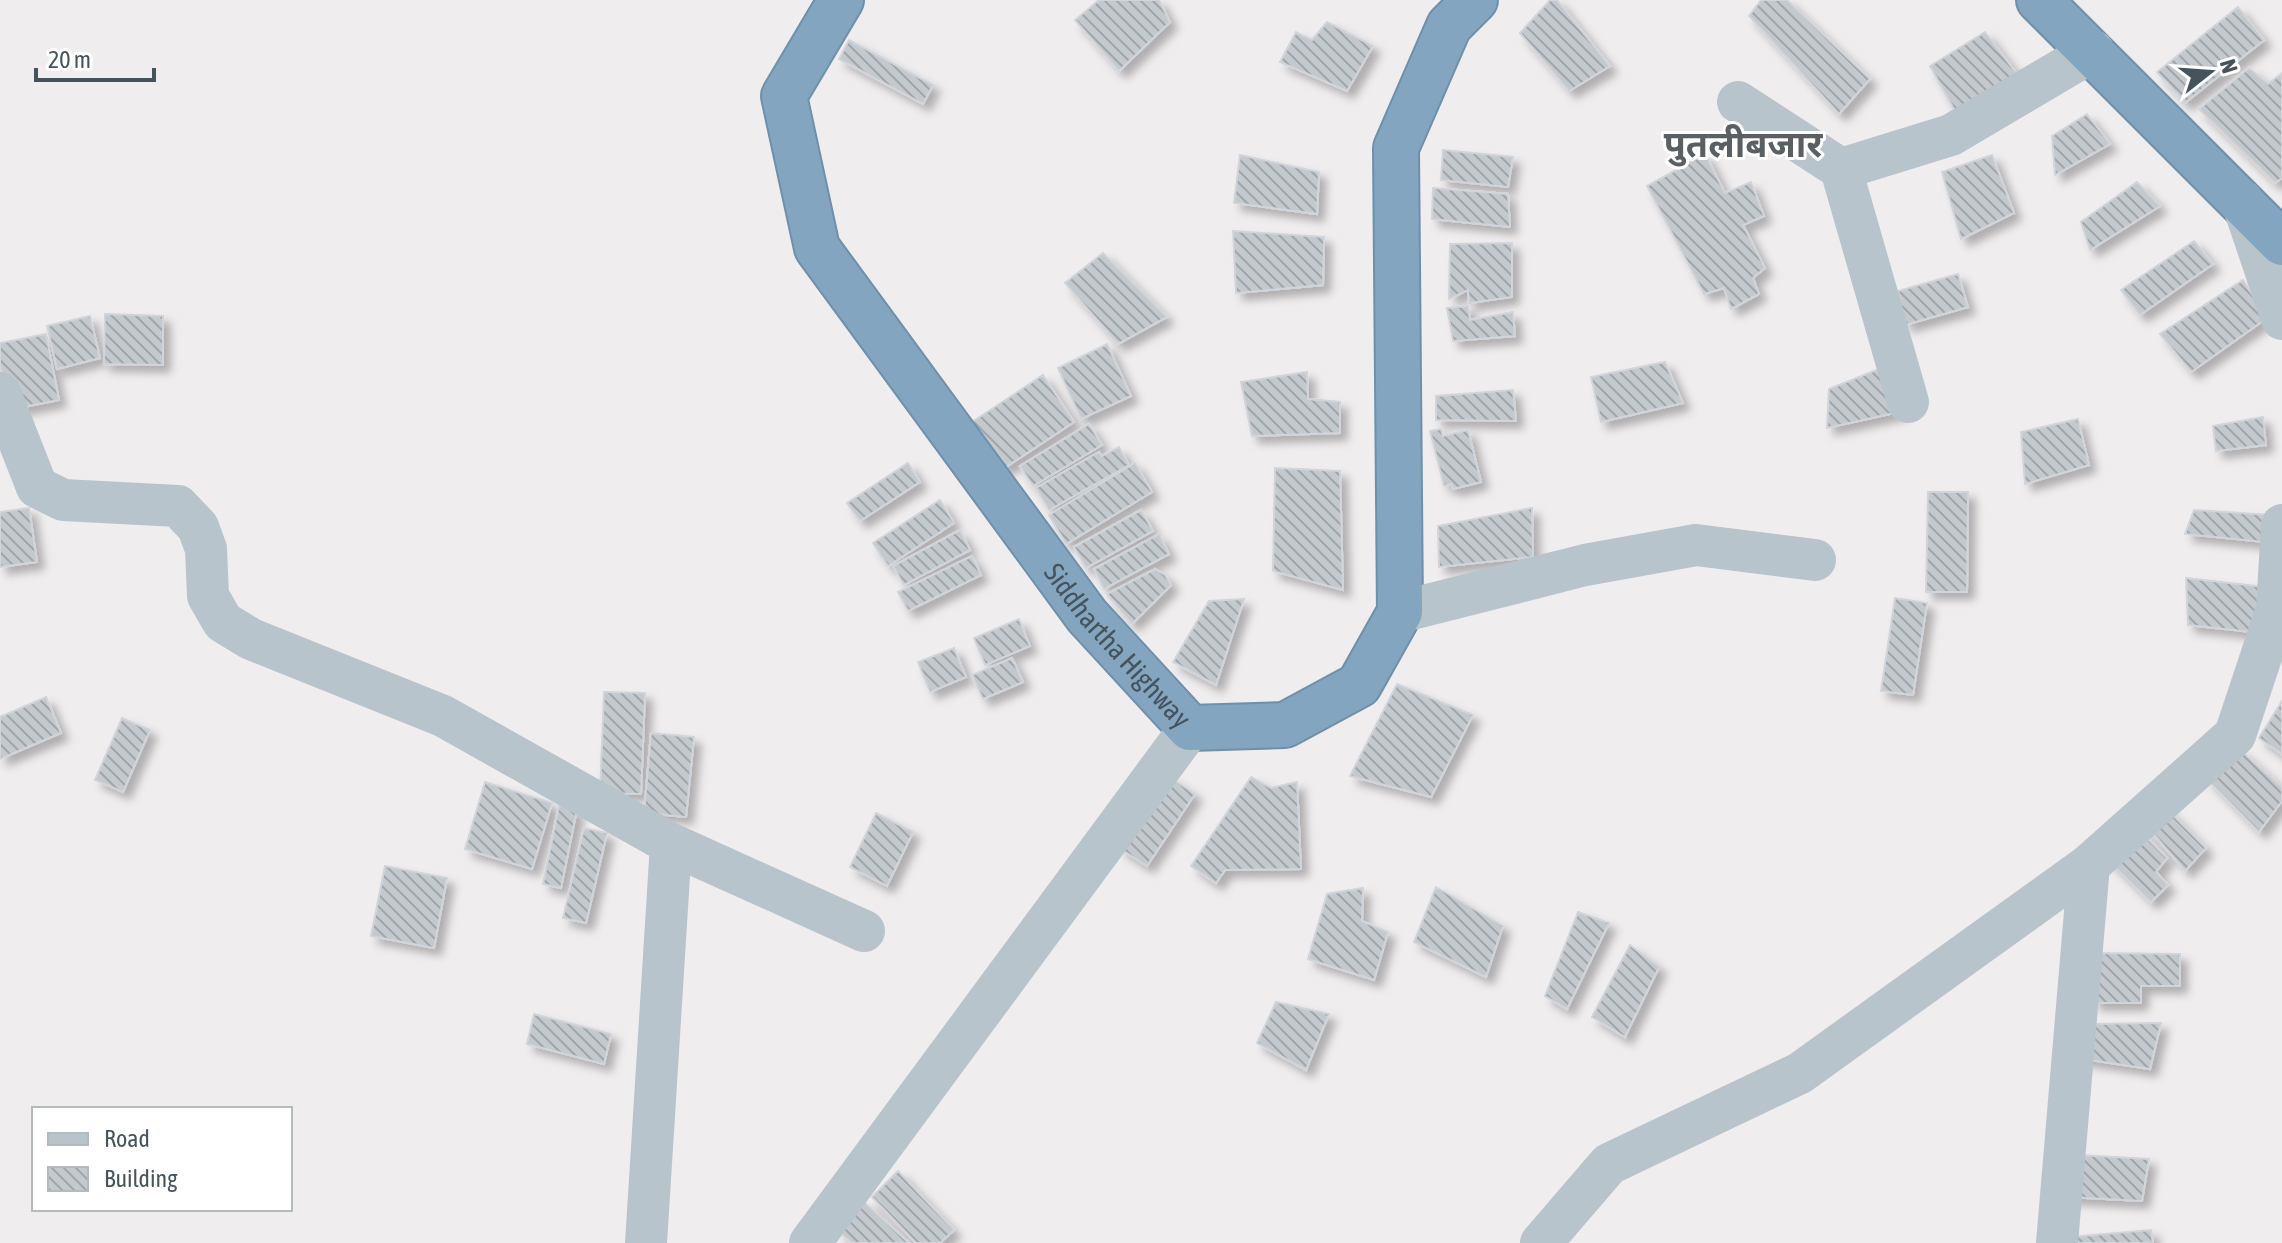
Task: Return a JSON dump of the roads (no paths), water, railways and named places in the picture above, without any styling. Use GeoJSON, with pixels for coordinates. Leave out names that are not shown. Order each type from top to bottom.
{"type":"FeatureCollection","features":[{"type":"Feature","properties":{"kind":"highway","name":"Siddhartha Highway"},"geometry":{"type":"LineString","coordinates":[[841,0],[784,96],[817,248],[1087,616],[1190,728],[1285,725],[1347,692],[1359,685],[1400,612],[1396,148],[1449,26],[1475,0]]}},
{"type":"Feature","properties":{"kind":"highway"},"geometry":{"type":"LineString","coordinates":[[2039,0],[2282,243]]}},
{"type":"Feature","properties":{"kind":"street"},"geometry":{"type":"LineString","coordinates":[[1841,169],[1951,135],[2093,51]]}},
{"type":"Feature","properties":{"kind":"street"},"geometry":{"type":"LineString","coordinates":[[1738,102],[1841,169],[1908,402]]}},
{"type":"Feature","properties":{"kind":"street"},"geometry":{"type":"LineString","coordinates":[[2242,201],[2282,319]]}},
{"type":"Feature","properties":{"kind":"street"},"geometry":{"type":"LineString","coordinates":[[0,393],[37,487],[63,500],[178,506],[198,527],[206,549],[208,596],[223,622],[251,639],[443,716],[671,844],[864,931]]}},
{"type":"Feature","properties":{"kind":"street"},"geometry":{"type":"LineString","coordinates":[[1541,1243],[1609,1164],[1800,1073],[2089,865],[2235,735],[2277,609],[2282,525]]}},
{"type":"Feature","properties":{"kind":"street"},"geometry":{"type":"LineString","coordinates":[[1400,612],[1585,565],[1696,545],[1815,560]]}},
{"type":"Feature","properties":{"kind":"street"},"geometry":{"type":"LineString","coordinates":[[810,1243],[1190,728]]}},
{"type":"Feature","properties":{"kind":"street"},"geometry":{"type":"LineString","coordinates":[[646,1243],[671,844]]}},
{"type":"Feature","properties":{"kind":"street"},"geometry":{"type":"LineString","coordinates":[[2057,1243],[2089,865]]}},
{"type":"Feature","properties":{"kind":"district","name":"पुतलीबजार"},"geometry":{"type":"Point","coordinates":[1743,144]}}]}
